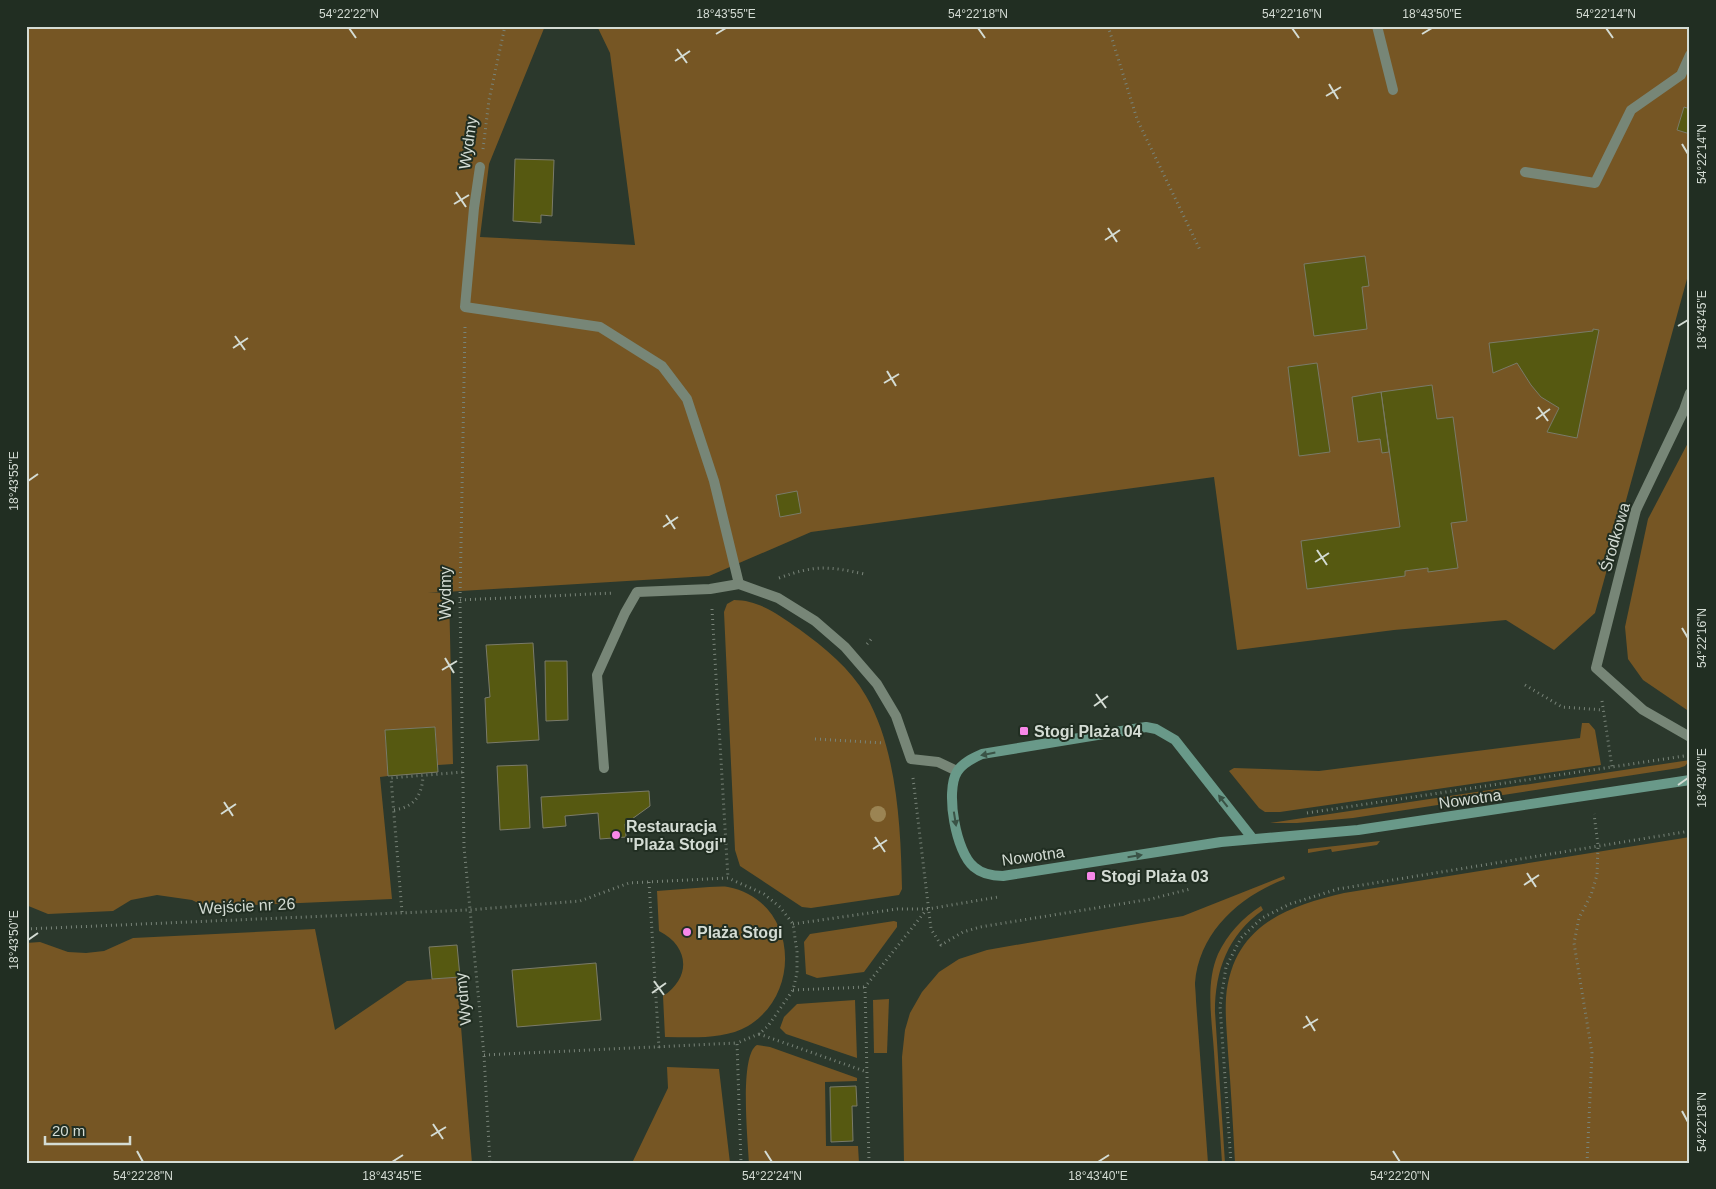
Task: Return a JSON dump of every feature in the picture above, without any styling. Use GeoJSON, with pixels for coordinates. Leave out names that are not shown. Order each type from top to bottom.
{"type":"FeatureCollection","features":[{"type":"Feature","properties":{"kind":"street"},"geometry":{"type":"LineString","coordinates":[[1377,26],[1393,90]]}},
{"type":"Feature","properties":{"kind":"street"},"geometry":{"type":"LineString","coordinates":[[1525,172],[1595,183],[1631,110],[1681,75],[1690,55]]}},
{"type":"Feature","properties":{"kind":"street","name":"Wydmy"},"geometry":{"type":"LineString","coordinates":[[465,307],[474,208],[480,167]]}},
{"type":"Feature","properties":{"kind":"street"},"geometry":{"type":"LineString","coordinates":[[465,307],[600,327],[662,366],[687,399],[714,482],[739,584]]}},
{"type":"Feature","properties":{"kind":"street","name":"Środkowa"},"geometry":{"type":"LineString","coordinates":[[1596,668],[1636,510],[1684,410],[1690,393]]}},
{"type":"Feature","properties":{"kind":"street"},"geometry":{"type":"LineString","coordinates":[[604,768],[598,675],[625,613],[637,592],[710,589],[739,584],[778,598],[807,617],[845,647],[877,684],[896,716],[911,759],[938,762],[957,771],[971,759],[982,754],[1146,727],[1156,728],[1175,740],[1253,839]]}},
{"type":"Feature","properties":{"kind":"street"},"geometry":{"type":"LineString","coordinates":[[1596,668],[1643,710],[1690,737]]}},
{"type":"Feature","properties":{"kind":"street","name":"Nowotna"},"geometry":{"type":"LineString","coordinates":[[957,771],[951,789],[955,823],[962,853],[974,868],[992,876],[1253,839],[1358,830],[1690,780]]}},
{"type":"Feature","properties":{"kind":"path","name":"Wydmy"},"geometry":{"type":"LineString","coordinates":[[480,167],[489,100],[506,26]]}},
{"type":"Feature","properties":{"kind":"path"},"geometry":{"type":"LineString","coordinates":[[1108,26],[1137,118],[1200,250]]}},
{"type":"Feature","properties":{"kind":"path","name":"Wydmy"},"geometry":{"type":"LineString","coordinates":[[465,307],[460,600],[464,847],[468,910],[484,1055],[490,1163]]}},
{"type":"Feature","properties":{"kind":"path"},"geometry":{"type":"LineString","coordinates":[[754,589],[801,570],[832,567],[864,574]]}},
{"type":"Feature","properties":{"kind":"path"},"geometry":{"type":"LineString","coordinates":[[710,589],[728,878]]}},
{"type":"Feature","properties":{"kind":"path"},"geometry":{"type":"LineString","coordinates":[[460,600],[637,592]]}},
{"type":"Feature","properties":{"kind":"path"},"geometry":{"type":"LineString","coordinates":[[1596,668],[1612,767]]}},
{"type":"Feature","properties":{"kind":"path"},"geometry":{"type":"LineString","coordinates":[[1525,685],[1562,707],[1604,710]]}},
{"type":"Feature","properties":{"kind":"path"},"geometry":{"type":"LineString","coordinates":[[815,740],[886,743],[904,739]]}},
{"type":"Feature","properties":{"kind":"path"},"geometry":{"type":"LineString","coordinates":[[1301,814],[1690,755]]}},
{"type":"Feature","properties":{"kind":"path"},"geometry":{"type":"LineString","coordinates":[[911,759],[931,929],[941,945],[963,932],[980,927],[1190,890]]}},
{"type":"Feature","properties":{"kind":"path"},"geometry":{"type":"LineString","coordinates":[[402,912],[391,778],[463,772]]}},
{"type":"Feature","properties":{"kind":"path"},"geometry":{"type":"LineString","coordinates":[[394,810],[406,808],[416,800],[422,789],[423,776]]}},
{"type":"Feature","properties":{"kind":"path"},"geometry":{"type":"LineString","coordinates":[[1587,1163],[1592,1053],[1574,943],[1579,918],[1591,895],[1597,875],[1598,845],[1591,796]]}},
{"type":"Feature","properties":{"kind":"path"},"geometry":{"type":"LineString","coordinates":[[1230,1163],[1220,1006],[1226,966],[1241,938],[1262,918],[1290,904],[1338,889],[1690,831]]}},
{"type":"Feature","properties":{"kind":"path"},"geometry":{"type":"LineString","coordinates":[[484,1055],[659,1048],[738,1043],[759,1034],[768,1026],[793,990],[797,972],[793,924],[780,907],[764,894],[728,878],[649,882],[659,1048]]}},
{"type":"Feature","properties":{"kind":"path","name":"Wejście nr 26"},"geometry":{"type":"LineString","coordinates":[[26,928],[468,910],[580,901],[629,883],[649,882]]}},
{"type":"Feature","properties":{"kind":"path"},"geometry":{"type":"LineString","coordinates":[[793,924],[897,909],[928,909]]}},
{"type":"Feature","properties":{"kind":"path"},"geometry":{"type":"LineString","coordinates":[[869,1163],[865,987],[928,909]]}},
{"type":"Feature","properties":{"kind":"path"},"geometry":{"type":"LineString","coordinates":[[793,990],[865,987]]}},
{"type":"Feature","properties":{"kind":"path"},"geometry":{"type":"LineString","coordinates":[[759,1034],[867,1072]]}},
{"type":"Feature","properties":{"kind":"path"},"geometry":{"type":"LineString","coordinates":[[738,1043],[741,1163]]}},
{"type":"Feature","properties":{"kind":"shaded area"},"geometry":{"type":"Polygon","coordinates":[[[26,26],[545,26],[489,164],[480,237],[635,245],[610,53],[597,26],[1690,26],[1690,268],[1595,613],[1554,650],[1506,620],[1394,630],[1237,650],[1214,477],[811,532],[709,576],[428,593],[449,593],[453,764],[438,765],[435,727],[385,730],[388,776],[380,777],[392,899],[206,907],[192,900],[157,895],[131,900],[113,911],[48,914],[26,905],[26,26]]]}},
{"type":"Feature","properties":{"kind":"shaded area"},"geometry":{"type":"Polygon","coordinates":[[[1690,439],[1690,712],[1643,680],[1628,659],[1625,627],[1648,519],[1690,439]]]}},
{"type":"Feature","properties":{"kind":"shaded area"},"geometry":{"type":"Polygon","coordinates":[[[734,600],[760,605],[799,629],[845,668],[866,696],[885,740],[891,765],[900,841],[902,889],[899,895],[811,908],[802,907],[740,866],[735,850],[724,612],[727,604],[734,600]]]}},
{"type":"Feature","properties":{"kind":"shaded area"},"geometry":{"type":"Polygon","coordinates":[[[1582,723],[1589,723],[1595,730],[1601,765],[1280,812],[1265,812],[1259,808],[1229,771],[1234,768],[1319,771],[1580,738],[1582,723]]]}},
{"type":"Feature","properties":{"kind":"shaded area"},"geometry":{"type":"Polygon","coordinates":[[[1690,760],[1685,766],[1679,768],[1353,818],[1297,823],[1270,823],[1690,760]]]}},
{"type":"Feature","properties":{"kind":"shaded area"},"geometry":{"type":"Polygon","coordinates":[[[1690,837],[1690,1163],[1235,1163],[1226,998],[1230,974],[1238,954],[1264,924],[1301,905],[1344,893],[1690,837]]]}},
{"type":"Feature","properties":{"kind":"shaded area"},"geometry":{"type":"Polygon","coordinates":[[[1380,841],[1377,845],[1332,852],[1331,849],[1308,853],[1308,849],[1380,841]]]}},
{"type":"Feature","properties":{"kind":"shaded area"},"geometry":{"type":"Polygon","coordinates":[[[1284,876],[1285,879],[1253,895],[1225,918],[1213,932],[1204,948],[1198,965],[1195,985],[1208,1163],[904,1163],[902,1057],[905,1030],[910,1013],[922,992],[939,972],[959,959],[987,950],[1183,916],[1284,876]]]}},
{"type":"Feature","properties":{"kind":"shaded area"},"geometry":{"type":"Polygon","coordinates":[[[728,887],[751,895],[768,909],[779,928],[784,949],[784,971],[778,992],[766,1011],[748,1026],[729,1034],[708,1037],[665,1037],[663,996],[679,980],[683,962],[681,953],[676,945],[669,937],[659,931],[657,891],[728,887]]]}},
{"type":"Feature","properties":{"kind":"shaded area"},"geometry":{"type":"Polygon","coordinates":[[[1261,906],[1263,910],[1251,920],[1232,942],[1221,968],[1218,982],[1215,1012],[1225,1163],[1222,1163],[1210,990],[1214,966],[1226,940],[1242,921],[1261,906]]]}},
{"type":"Feature","properties":{"kind":"shaded area"},"geometry":{"type":"Polygon","coordinates":[[[897,922],[897,927],[864,972],[817,978],[806,974],[804,942],[810,934],[897,922]]]}},
{"type":"Feature","properties":{"kind":"shaded area"},"geometry":{"type":"Polygon","coordinates":[[[315,929],[335,1030],[407,981],[457,977],[472,1163],[26,1163],[26,943],[40,942],[68,952],[86,953],[104,951],[133,938],[315,929]]]}},
{"type":"Feature","properties":{"kind":"shaded area"},"geometry":{"type":"Polygon","coordinates":[[[889,999],[887,1053],[874,1053],[873,1000],[889,999]]]}},
{"type":"Feature","properties":{"kind":"shaded area"},"geometry":{"type":"Polygon","coordinates":[[[855,1000],[857,1058],[786,1034],[780,1028],[784,1017],[797,1004],[855,1000]]]}},
{"type":"Feature","properties":{"kind":"shaded area"},"geometry":{"type":"Polygon","coordinates":[[[757,1045],[770,1047],[857,1078],[857,1081],[825,1082],[826,1146],[858,1146],[859,1163],[749,1163],[746,1081],[751,1052],[757,1045]]]}},
{"type":"Feature","properties":{"kind":"shaded area"},"geometry":{"type":"Polygon","coordinates":[[[667,1067],[719,1069],[730,1163],[632,1163],[668,1088],[667,1067]]]}},
{"type":"Feature","properties":{"kind":"building"},"geometry":{"type":"Polygon","coordinates":[[[1684,107],[1690,109],[1690,134],[1677,130],[1684,107]]]}},
{"type":"Feature","properties":{"kind":"building"},"geometry":{"type":"Polygon","coordinates":[[[515,159],[554,160],[552,216],[541,215],[541,223],[513,221],[515,159]]]}},
{"type":"Feature","properties":{"kind":"building"},"geometry":{"type":"Polygon","coordinates":[[[1365,256],[1369,286],[1362,287],[1367,329],[1314,336],[1304,264],[1365,256]]]}},
{"type":"Feature","properties":{"kind":"building"},"geometry":{"type":"Polygon","coordinates":[[[1593,329],[1599,330],[1577,438],[1547,432],[1559,408],[1541,397],[1517,363],[1493,373],[1489,343],[1593,331],[1593,329]]]}},
{"type":"Feature","properties":{"kind":"building"},"geometry":{"type":"Polygon","coordinates":[[[1317,363],[1330,452],[1299,456],[1288,367],[1317,363]]]}},
{"type":"Feature","properties":{"kind":"building"},"geometry":{"type":"Polygon","coordinates":[[[1432,385],[1437,419],[1453,417],[1467,521],[1451,523],[1458,568],[1428,572],[1428,568],[1405,571],[1405,576],[1307,589],[1301,541],[1400,527],[1381,392],[1432,385]]]}},
{"type":"Feature","properties":{"kind":"building"},"geometry":{"type":"Polygon","coordinates":[[[1381,392],[1389,452],[1382,453],[1380,439],[1358,442],[1352,397],[1381,392]]]}},
{"type":"Feature","properties":{"kind":"building"},"geometry":{"type":"Polygon","coordinates":[[[797,491],[801,513],[780,517],[776,495],[797,491]]]}},
{"type":"Feature","properties":{"kind":"building"},"geometry":{"type":"Polygon","coordinates":[[[533,643],[539,740],[487,743],[485,698],[490,697],[486,645],[533,643]]]}},
{"type":"Feature","properties":{"kind":"building"},"geometry":{"type":"Polygon","coordinates":[[[545,661],[567,661],[568,720],[546,721],[545,661]]]}},
{"type":"Feature","properties":{"kind":"building"},"geometry":{"type":"Polygon","coordinates":[[[435,727],[438,772],[388,776],[385,730],[435,727]]]}},
{"type":"Feature","properties":{"kind":"building"},"geometry":{"type":"Polygon","coordinates":[[[527,765],[530,828],[500,830],[497,766],[527,765]]]}},
{"type":"Feature","properties":{"kind":"building"},"geometry":{"type":"Polygon","coordinates":[[[649,791],[650,806],[625,824],[626,837],[600,839],[598,813],[565,816],[566,826],[543,828],[541,797],[649,791]]]}},
{"type":"Feature","properties":{"kind":"building"},"geometry":{"type":"Polygon","coordinates":[[[457,945],[460,977],[432,979],[429,947],[457,945]]]}},
{"type":"Feature","properties":{"kind":"building"},"geometry":{"type":"Polygon","coordinates":[[[596,963],[601,1020],[517,1027],[512,970],[596,963]]]}},
{"type":"Feature","properties":{"kind":"building"},"geometry":{"type":"Polygon","coordinates":[[[856,1086],[857,1106],[852,1106],[853,1141],[831,1142],[830,1087],[856,1086]]]}},
{"type":"Feature","properties":{"kind":"place","name":"Stogi Plaża 04"},"geometry":{"type":"Point","coordinates":[1024,731]}},
{"type":"Feature","properties":{"kind":"place","name":"Restauracja \"Plaża Stogi\""},"geometry":{"type":"Point","coordinates":[616,835]}},
{"type":"Feature","properties":{"kind":"place","name":"Stogi Plaża 03"},"geometry":{"type":"Point","coordinates":[1091,876]}},
{"type":"Feature","properties":{"kind":"place","name":"Plaża Stogi"},"geometry":{"type":"Point","coordinates":[687,932]}}]}
